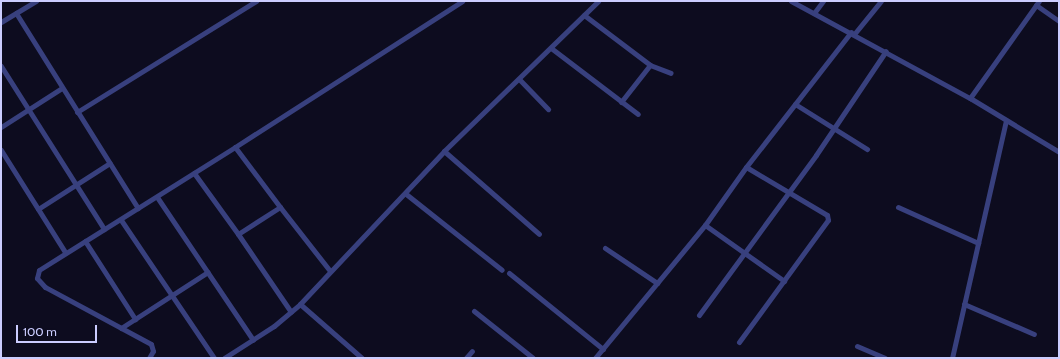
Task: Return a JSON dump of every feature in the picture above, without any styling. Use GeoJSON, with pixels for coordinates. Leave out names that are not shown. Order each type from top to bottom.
{"type":"FeatureCollection","features":[{"type":"Feature","properties":{"kind":"street"},"geometry":{"type":"LineString","coordinates":[[1,22],[36,1]]}},
{"type":"Feature","properties":{"kind":"street"},"geometry":{"type":"LineString","coordinates":[[77,112],[256,1]]}},
{"type":"Feature","properties":{"kind":"street"},"geometry":{"type":"LineString","coordinates":[[149,358],[153,351],[151,344],[54,293],[37,278],[39,270],[65,252],[121,220],[462,1]]}},
{"type":"Feature","properties":{"kind":"street"},"geometry":{"type":"LineString","coordinates":[[224,358],[253,340],[300,304],[330,270],[406,194],[444,151],[598,1]]}},
{"type":"Feature","properties":{"kind":"street"},"geometry":{"type":"LineString","coordinates":[[791,1],[853,33],[970,98],[1059,152]]}},
{"type":"Feature","properties":{"kind":"street"},"geometry":{"type":"LineString","coordinates":[[814,13],[823,1]]}},
{"type":"Feature","properties":{"kind":"street"},"geometry":{"type":"LineString","coordinates":[[595,358],[705,226],[746,167],[795,104],[881,1]]}},
{"type":"Feature","properties":{"kind":"street"},"geometry":{"type":"LineString","coordinates":[[970,98],[1037,3],[1059,21]]}},
{"type":"Feature","properties":{"kind":"street"},"geometry":{"type":"LineString","coordinates":[[16,13],[138,208]]}},
{"type":"Feature","properties":{"kind":"street"},"geometry":{"type":"LineString","coordinates":[[584,14],[650,65],[671,73]]}},
{"type":"Feature","properties":{"kind":"street"},"geometry":{"type":"LineString","coordinates":[[550,48],[638,114]]}},
{"type":"Feature","properties":{"kind":"street"},"geometry":{"type":"LineString","coordinates":[[699,315],[834,129],[886,51]]}},
{"type":"Feature","properties":{"kind":"street"},"geometry":{"type":"LineString","coordinates":[[621,102],[650,65]]}},
{"type":"Feature","properties":{"kind":"street"},"geometry":{"type":"LineString","coordinates":[[1,66],[104,229]]}},
{"type":"Feature","properties":{"kind":"street"},"geometry":{"type":"LineString","coordinates":[[519,79],[548,109]]}},
{"type":"Feature","properties":{"kind":"street"},"geometry":{"type":"LineString","coordinates":[[1,127],[62,88]]}},
{"type":"Feature","properties":{"kind":"street"},"geometry":{"type":"LineString","coordinates":[[795,104],[867,149]]}},
{"type":"Feature","properties":{"kind":"street"},"geometry":{"type":"LineString","coordinates":[[952,358],[1006,120]]}},
{"type":"Feature","properties":{"kind":"street"},"geometry":{"type":"LineString","coordinates":[[235,147],[330,270]]}},
{"type":"Feature","properties":{"kind":"street"},"geometry":{"type":"LineString","coordinates":[[1,150],[65,252]]}},
{"type":"Feature","properties":{"kind":"street"},"geometry":{"type":"LineString","coordinates":[[444,151],[539,234]]}},
{"type":"Feature","properties":{"kind":"street"},"geometry":{"type":"LineString","coordinates":[[38,209],[110,163]]}},
{"type":"Feature","properties":{"kind":"street"},"geometry":{"type":"LineString","coordinates":[[739,342],[828,220],[827,215],[746,167]]}},
{"type":"Feature","properties":{"kind":"street"},"geometry":{"type":"LineString","coordinates":[[194,173],[291,312]]}},
{"type":"Feature","properties":{"kind":"street"},"geometry":{"type":"LineString","coordinates":[[406,194],[502,270]]}},
{"type":"Feature","properties":{"kind":"street"},"geometry":{"type":"LineString","coordinates":[[157,197],[253,340]]}},
{"type":"Feature","properties":{"kind":"street"},"geometry":{"type":"LineString","coordinates":[[238,234],[280,207]]}},
{"type":"Feature","properties":{"kind":"street"},"geometry":{"type":"LineString","coordinates":[[898,207],[978,243]]}},
{"type":"Feature","properties":{"kind":"street"},"geometry":{"type":"LineString","coordinates":[[121,220],[214,358]]}},
{"type":"Feature","properties":{"kind":"street"},"geometry":{"type":"LineString","coordinates":[[705,226],[784,281]]}},
{"type":"Feature","properties":{"kind":"street"},"geometry":{"type":"LineString","coordinates":[[85,241],[135,319]]}},
{"type":"Feature","properties":{"kind":"street"},"geometry":{"type":"LineString","coordinates":[[605,248],[657,283]]}},
{"type":"Feature","properties":{"kind":"street"},"geometry":{"type":"LineString","coordinates":[[120,328],[208,272]]}},
{"type":"Feature","properties":{"kind":"street"},"geometry":{"type":"LineString","coordinates":[[508,273],[603,349]]}},
{"type":"Feature","properties":{"kind":"street"},"geometry":{"type":"LineString","coordinates":[[300,304],[362,358]]}},
{"type":"Feature","properties":{"kind":"street"},"geometry":{"type":"LineString","coordinates":[[964,304],[1034,334]]}},
{"type":"Feature","properties":{"kind":"street"},"geometry":{"type":"LineString","coordinates":[[474,311],[533,358]]}},
{"type":"Feature","properties":{"kind":"street"},"geometry":{"type":"LineString","coordinates":[[857,346],[885,358]]}},
{"type":"Feature","properties":{"kind":"street"},"geometry":{"type":"LineString","coordinates":[[466,358],[472,351]]}}]}
